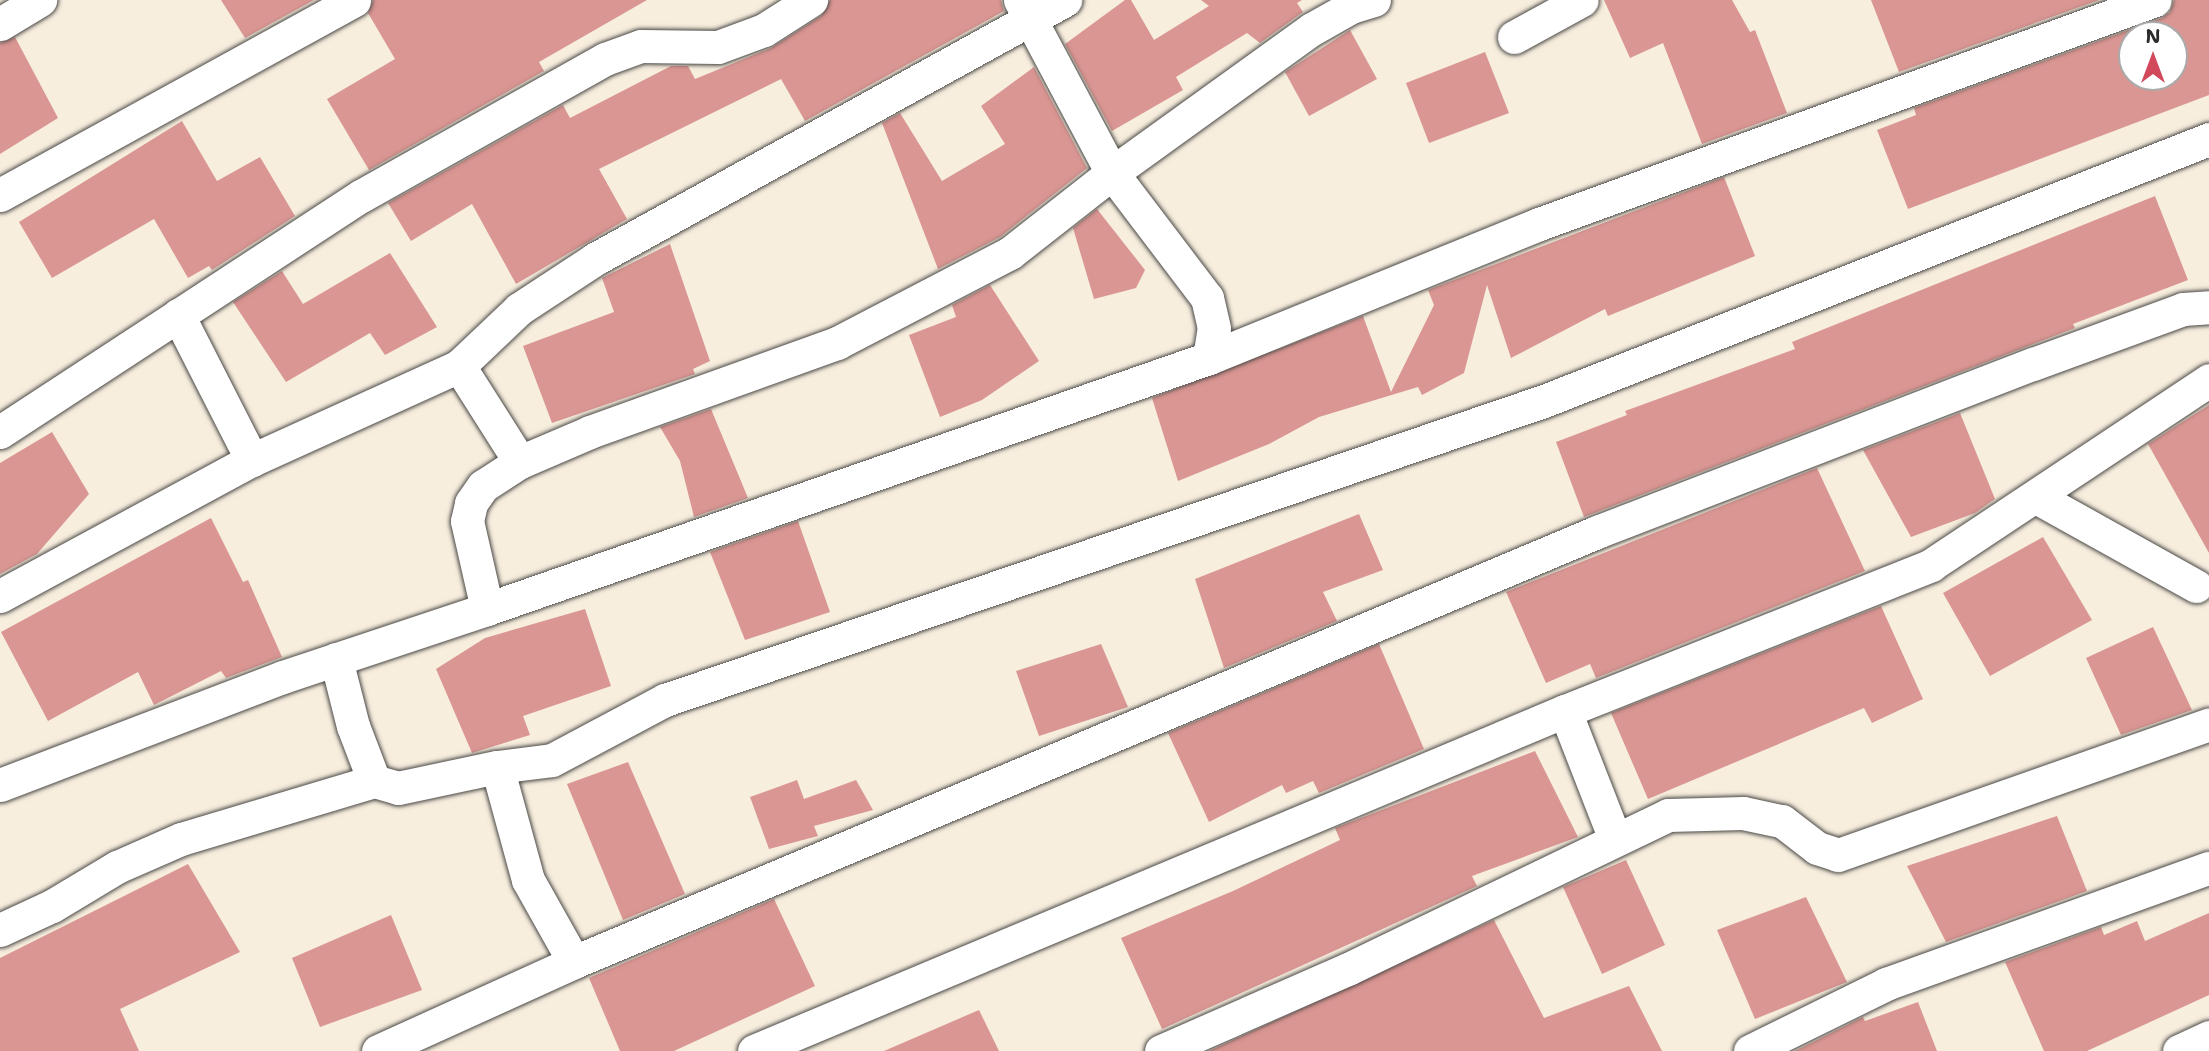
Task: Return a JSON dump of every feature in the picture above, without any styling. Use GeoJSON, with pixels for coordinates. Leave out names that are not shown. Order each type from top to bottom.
{"type":"FeatureCollection","features":[{"type":"Feature","properties":{"kind":"street"},"geometry":{"type":"LineString","coordinates":[[0,24],[40,0]]}},
{"type":"Feature","properties":{"kind":"street"},"geometry":{"type":"LineString","coordinates":[[0,195],[354,0]]}},
{"type":"Feature","properties":{"kind":"street"},"geometry":{"type":"LineString","coordinates":[[0,432],[444,145],[605,59],[641,46],[718,47],[764,30],[811,0]]}},
{"type":"Feature","properties":{"kind":"street"},"geometry":{"type":"LineString","coordinates":[[0,596],[252,460],[459,366],[519,309],[595,259],[1025,10],[1065,0]]}},
{"type":"Feature","properties":{"kind":"street"},"geometry":{"type":"LineString","coordinates":[[488,609],[467,521],[471,503],[483,486],[520,462],[590,432],[837,343],[1010,253],[1112,173],[1312,29],[1351,7],[1374,0]]}},
{"type":"Feature","properties":{"kind":"street"},"geometry":{"type":"LineString","coordinates":[[1514,37],[1582,0]]}},
{"type":"Feature","properties":{"kind":"street"},"geometry":{"type":"LineString","coordinates":[[0,785],[336,659],[488,609],[1209,358],[1539,224],[2155,0]]}},
{"type":"Feature","properties":{"kind":"street"},"geometry":{"type":"LineString","coordinates":[[1025,10],[1112,173],[1207,298],[1214,328],[1209,358]]}},
{"type":"Feature","properties":{"kind":"street"},"geometry":{"type":"LineString","coordinates":[[0,930],[52,906],[117,867],[181,839],[374,781],[398,788],[497,767],[552,760],[665,700],[1544,401],[2209,139]]}},
{"type":"Feature","properties":{"kind":"street"},"geometry":{"type":"LineString","coordinates":[[378,1051],[574,962],[1597,532],[2183,309],[2209,307]]}},
{"type":"Feature","properties":{"kind":"street"},"geometry":{"type":"LineString","coordinates":[[178,315],[252,460]]}},
{"type":"Feature","properties":{"kind":"street"},"geometry":{"type":"LineString","coordinates":[[459,366],[520,462]]}},
{"type":"Feature","properties":{"kind":"street"},"geometry":{"type":"LineString","coordinates":[[756,1051],[1565,711],[1931,565],[2038,498],[2209,380]]}},
{"type":"Feature","properties":{"kind":"street"},"geometry":{"type":"LineString","coordinates":[[2038,498],[2196,586]]}},
{"type":"Feature","properties":{"kind":"street"},"geometry":{"type":"LineString","coordinates":[[336,659],[353,726],[374,781]]}},
{"type":"Feature","properties":{"kind":"street"},"geometry":{"type":"LineString","coordinates":[[1565,711],[1615,839]]}},
{"type":"Feature","properties":{"kind":"street"},"geometry":{"type":"LineString","coordinates":[[1161,1051],[1348,969],[1668,815],[1743,813],[1782,821],[1817,848],[1838,855],[1858,851],[2209,724]]}},
{"type":"Feature","properties":{"kind":"street"},"geometry":{"type":"LineString","coordinates":[[497,767],[528,880],[574,962]]}},
{"type":"Feature","properties":{"kind":"street"},"geometry":{"type":"LineString","coordinates":[[1750,1051],[1886,984],[2209,868]]}},
{"type":"Feature","properties":{"kind":"street"},"geometry":{"type":"LineString","coordinates":[[2179,1051],[2209,1037]]}},
{"type":"Feature","properties":{"kind":"building"},"geometry":{"type":"Polygon","coordinates":[[[221,0],[314,0],[245,38],[221,0]]]}},
{"type":"Feature","properties":{"kind":"building"},"geometry":{"type":"Polygon","coordinates":[[[373,0],[647,0],[539,62],[544,71],[369,170],[327,99],[395,59],[368,13],[373,0]]]}},
{"type":"Feature","properties":{"kind":"building"},"geometry":{"type":"Polygon","coordinates":[[[830,0],[1001,0],[1004,11],[805,121],[781,79],[599,169],[627,219],[516,284],[472,204],[411,241],[388,203],[563,105],[570,118],[671,66],[688,66],[695,79],[771,48],[821,16],[830,0]]]}},
{"type":"Feature","properties":{"kind":"building"},"geometry":{"type":"Polygon","coordinates":[[[1125,0],[1131,0],[1154,40],[1209,6],[1201,0],[1302,0],[1297,3],[1303,12],[1260,43],[1247,33],[1176,77],[1183,90],[1112,131],[1065,44],[1125,0]]]}},
{"type":"Feature","properties":{"kind":"building"},"geometry":{"type":"Polygon","coordinates":[[[1604,0],[1732,0],[1750,32],[1755,30],[1787,113],[1702,144],[1663,43],[1630,58],[1604,0]]]}},
{"type":"Feature","properties":{"kind":"building"},"geometry":{"type":"Polygon","coordinates":[[[1871,0],[2099,0],[1899,72],[1871,0]]]}},
{"type":"Feature","properties":{"kind":"building"},"geometry":{"type":"Polygon","coordinates":[[[2174,0],[2209,0],[2209,95],[1908,209],[1877,130],[1916,115],[1914,108],[2118,34],[2118,91],[2188,91],[2188,21],[2154,21],[2170,12],[2174,0]]]}},
{"type":"Feature","properties":{"kind":"building"},"geometry":{"type":"Polygon","coordinates":[[[1350,30],[1377,79],[1309,116],[1285,72],[1350,30]]]}},
{"type":"Feature","properties":{"kind":"building"},"geometry":{"type":"Polygon","coordinates":[[[15,37],[58,118],[0,154],[0,43],[15,37]]]}},
{"type":"Feature","properties":{"kind":"building"},"geometry":{"type":"Polygon","coordinates":[[[1485,52],[1509,113],[1429,143],[1406,83],[1485,52]]]}},
{"type":"Feature","properties":{"kind":"building"},"geometry":{"type":"Polygon","coordinates":[[[1034,67],[1087,168],[1000,237],[938,269],[882,123],[900,113],[942,181],[1005,144],[981,106],[1034,67]]]}},
{"type":"Feature","properties":{"kind":"building"},"geometry":{"type":"Polygon","coordinates":[[[182,121],[217,181],[260,157],[295,216],[212,270],[209,266],[188,278],[154,219],[52,278],[19,222],[182,121]]]}},
{"type":"Feature","properties":{"kind":"building"},"geometry":{"type":"Polygon","coordinates":[[[1724,177],[1755,256],[1608,316],[1605,309],[1511,358],[1487,285],[1464,373],[1422,395],[1418,387],[1319,417],[1269,444],[1178,481],[1152,398],[1363,316],[1391,392],[1434,305],[1428,290],[1724,177]]]}},
{"type":"Feature","properties":{"kind":"building"},"geometry":{"type":"Polygon","coordinates":[[[2155,196],[2188,280],[2073,324],[2075,328],[1584,517],[1556,442],[1627,415],[1625,411],[1795,349],[1792,342],[2155,196]]]}},
{"type":"Feature","properties":{"kind":"building"},"geometry":{"type":"Polygon","coordinates":[[[1097,209],[1145,270],[1136,288],[1094,299],[1073,228],[1097,209]]]}},
{"type":"Feature","properties":{"kind":"building"},"geometry":{"type":"Polygon","coordinates":[[[670,244],[710,361],[693,369],[695,374],[552,423],[523,346],[614,312],[602,278],[670,244]]]}},
{"type":"Feature","properties":{"kind":"building"},"geometry":{"type":"Polygon","coordinates":[[[390,253],[437,327],[385,355],[370,333],[286,382],[233,302],[282,271],[303,304],[390,253]]]}},
{"type":"Feature","properties":{"kind":"building"},"geometry":{"type":"Polygon","coordinates":[[[990,285],[1039,361],[982,400],[940,417],[909,335],[956,317],[952,305],[990,285]]]}},
{"type":"Feature","properties":{"kind":"building"},"geometry":{"type":"Polygon","coordinates":[[[2209,405],[2209,553],[2148,444],[2209,405]]]}},
{"type":"Feature","properties":{"kind":"building"},"geometry":{"type":"Polygon","coordinates":[[[711,409],[748,498],[694,517],[680,461],[660,427],[711,409]]]}},
{"type":"Feature","properties":{"kind":"building"},"geometry":{"type":"Polygon","coordinates":[[[1960,413],[1995,499],[1975,513],[1911,537],[1863,450],[1960,413]]]}},
{"type":"Feature","properties":{"kind":"building"},"geometry":{"type":"Polygon","coordinates":[[[52,432],[89,494],[37,554],[0,574],[0,463],[52,432]]]}},
{"type":"Feature","properties":{"kind":"building"},"geometry":{"type":"Polygon","coordinates":[[[1817,468],[1865,571],[1596,678],[1590,664],[1546,683],[1506,592],[1817,468]]]}},
{"type":"Feature","properties":{"kind":"building"},"geometry":{"type":"Polygon","coordinates":[[[1359,514],[1383,570],[1323,592],[1337,621],[1224,668],[1195,579],[1359,514]]]}},
{"type":"Feature","properties":{"kind":"building"},"geometry":{"type":"Polygon","coordinates":[[[211,518],[243,582],[248,580],[282,657],[226,678],[221,671],[154,705],[138,672],[48,721],[1,632],[211,518]]]}},
{"type":"Feature","properties":{"kind":"building"},"geometry":{"type":"Polygon","coordinates":[[[798,521],[830,612],[745,640],[710,552],[798,521]]]}},
{"type":"Feature","properties":{"kind":"building"},"geometry":{"type":"Polygon","coordinates":[[[2043,537],[2092,620],[1990,676],[1943,593],[2043,537]]]}},
{"type":"Feature","properties":{"kind":"building"},"geometry":{"type":"Polygon","coordinates":[[[1881,606],[1923,699],[1872,723],[1864,708],[1648,799],[1611,713],[1881,606]]]}},
{"type":"Feature","properties":{"kind":"building"},"geometry":{"type":"Polygon","coordinates":[[[585,609],[611,686],[523,716],[530,735],[472,753],[436,669],[485,638],[585,609]]]}},
{"type":"Feature","properties":{"kind":"building"},"geometry":{"type":"Polygon","coordinates":[[[2153,627],[2192,710],[2121,735],[2086,658],[2153,627]]]}},
{"type":"Feature","properties":{"kind":"building"},"geometry":{"type":"Polygon","coordinates":[[[1101,644],[1128,707],[1039,736],[1016,671],[1101,644]]]}},
{"type":"Feature","properties":{"kind":"building"},"geometry":{"type":"Polygon","coordinates":[[[1379,644],[1424,749],[1319,793],[1313,781],[1286,793],[1282,785],[1209,822],[1168,733],[1379,644]]]}},
{"type":"Feature","properties":{"kind":"building"},"geometry":{"type":"Polygon","coordinates":[[[1535,751],[1578,837],[1472,876],[1477,886],[1162,1029],[1121,938],[1233,891],[1340,840],[1335,828],[1535,751]]]}},
{"type":"Feature","properties":{"kind":"building"},"geometry":{"type":"Polygon","coordinates":[[[628,762],[685,894],[623,920],[567,784],[628,762]]]}},
{"type":"Feature","properties":{"kind":"building"},"geometry":{"type":"Polygon","coordinates":[[[797,780],[804,799],[856,780],[873,810],[814,826],[818,836],[769,849],[750,797],[797,780]]]}},
{"type":"Feature","properties":{"kind":"building"},"geometry":{"type":"Polygon","coordinates":[[[2057,816],[2087,891],[1946,942],[1907,866],[2057,816]]]}},
{"type":"Feature","properties":{"kind":"building"},"geometry":{"type":"Polygon","coordinates":[[[1626,860],[1665,945],[1602,974],[1563,887],[1626,860]]]}},
{"type":"Feature","properties":{"kind":"building"},"geometry":{"type":"Polygon","coordinates":[[[188,864],[240,952],[120,1009],[139,1051],[0,1051],[0,958],[188,864]]]}},
{"type":"Feature","properties":{"kind":"building"},"geometry":{"type":"Polygon","coordinates":[[[1806,897],[1847,982],[1755,1019],[1717,930],[1806,897]]]}},
{"type":"Feature","properties":{"kind":"building"},"geometry":{"type":"Polygon","coordinates":[[[774,899],[815,986],[674,1051],[620,1051],[589,978],[774,899]]]}},
{"type":"Feature","properties":{"kind":"building"},"geometry":{"type":"Polygon","coordinates":[[[2209,913],[2209,995],[2087,1051],[2044,1051],[2005,962],[2101,927],[2104,935],[2137,921],[2145,941],[2209,913]]]}},
{"type":"Feature","properties":{"kind":"building"},"geometry":{"type":"Polygon","coordinates":[[[391,915],[422,990],[320,1027],[292,958],[391,915]]]}},
{"type":"Feature","properties":{"kind":"building"},"geometry":{"type":"Polygon","coordinates":[[[1494,920],[1544,1018],[1629,986],[1662,1051],[1209,1051],[1494,920]]]}},
{"type":"Feature","properties":{"kind":"building"},"geometry":{"type":"Polygon","coordinates":[[[1918,1002],[1937,1051],[1795,1051],[1863,1017],[1865,1021],[1918,1002]]]}},
{"type":"Feature","properties":{"kind":"building"},"geometry":{"type":"Polygon","coordinates":[[[979,1010],[999,1051],[884,1051],[979,1010]]]}}]}
